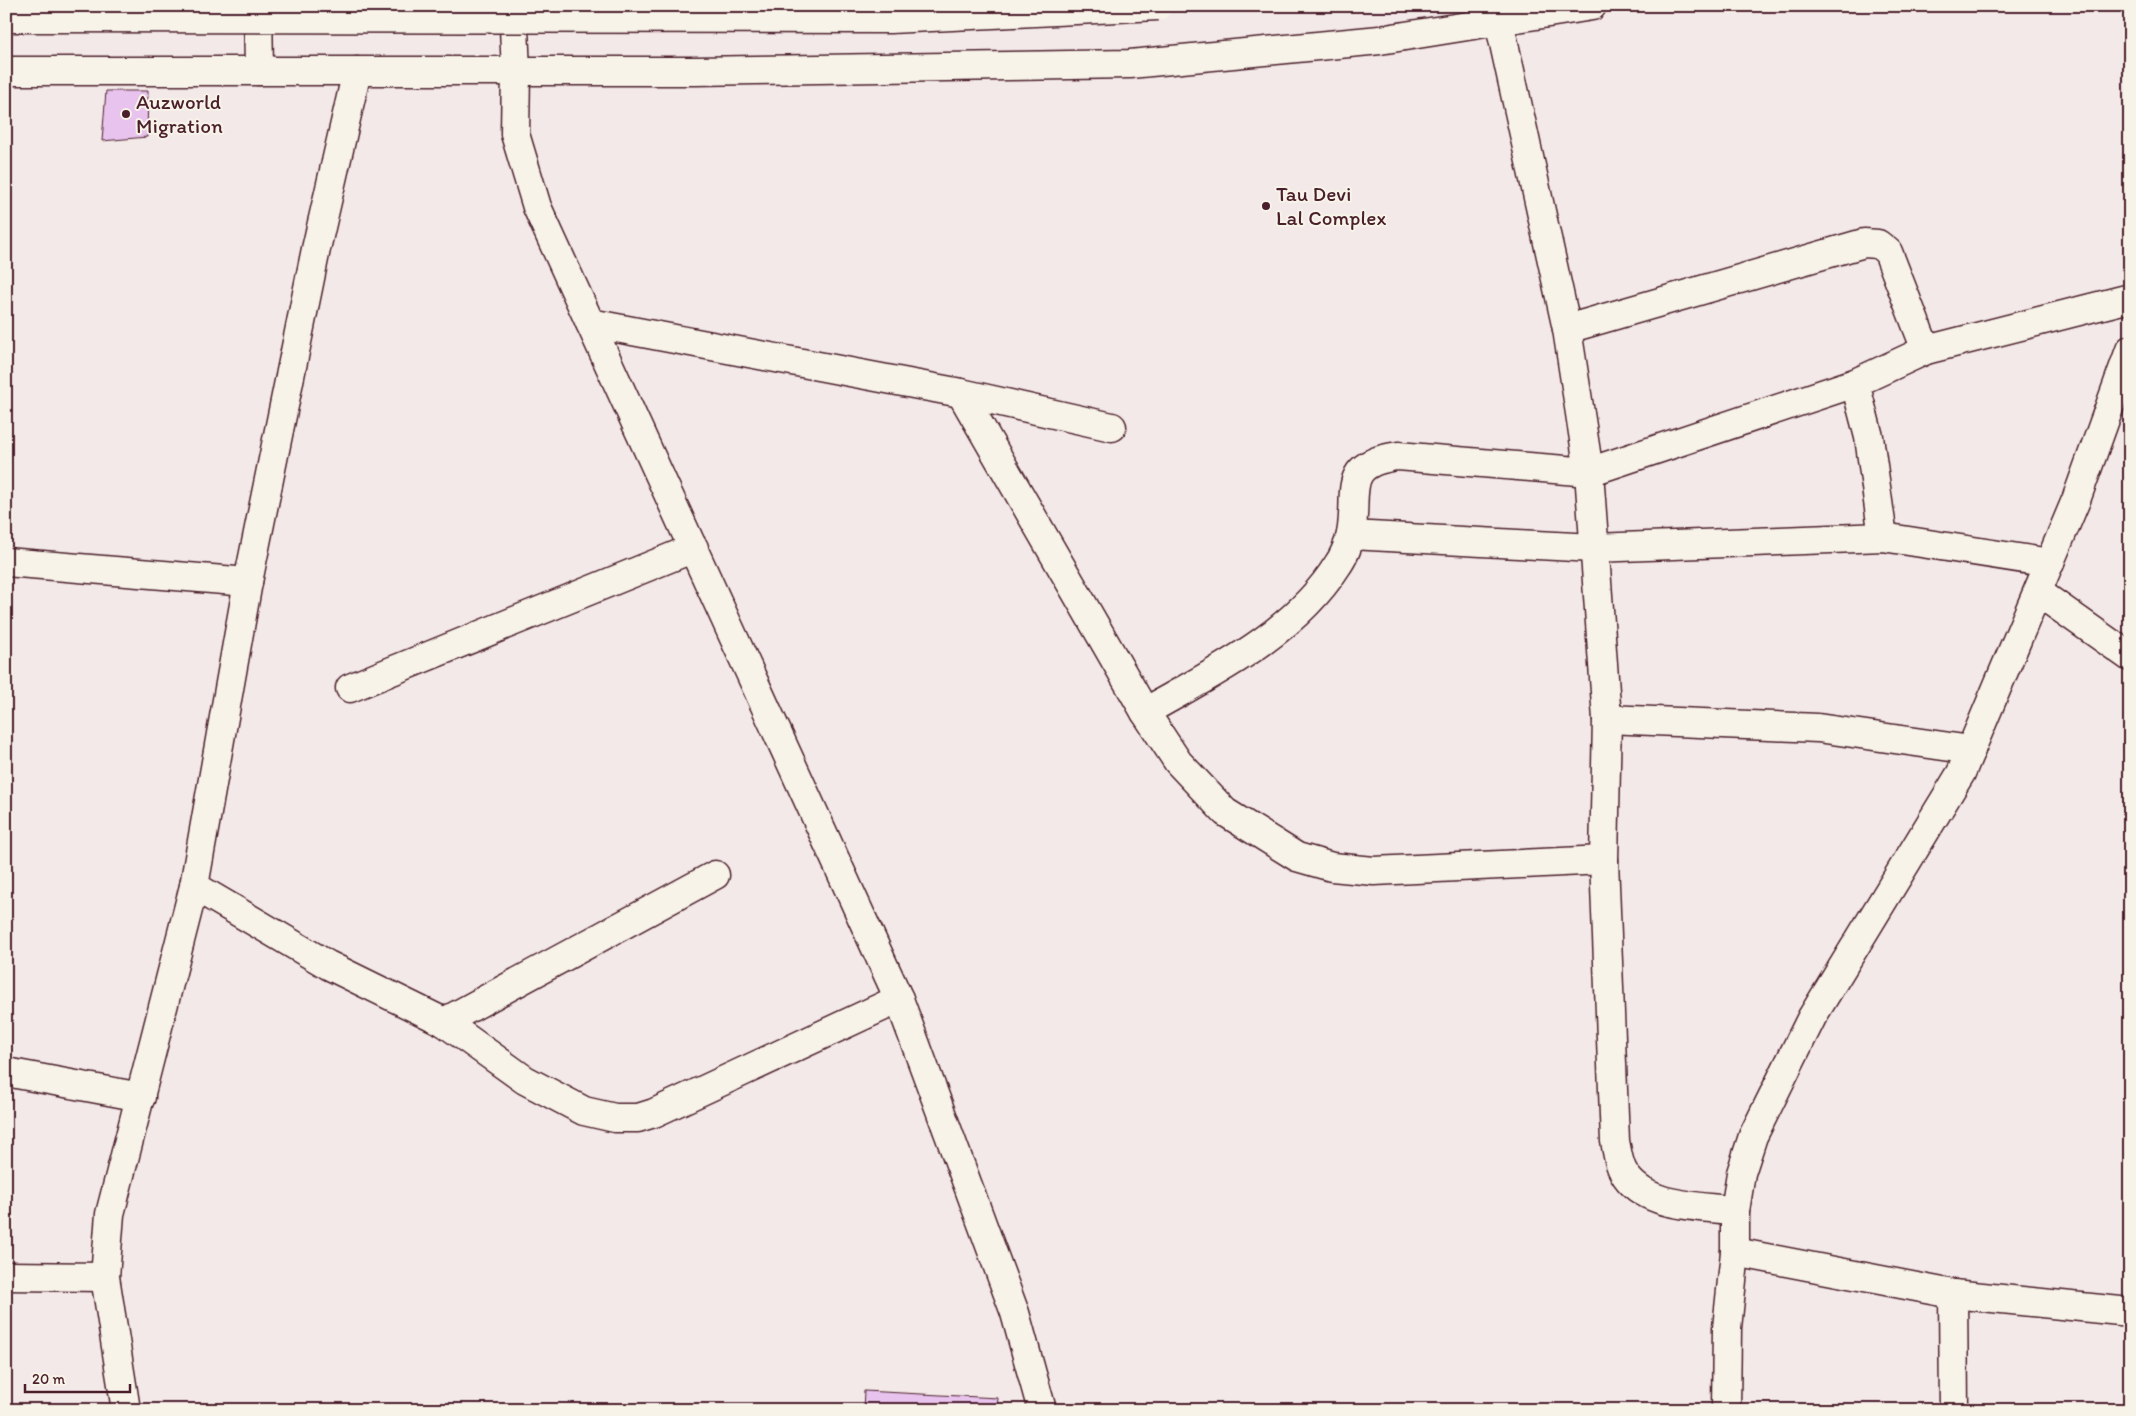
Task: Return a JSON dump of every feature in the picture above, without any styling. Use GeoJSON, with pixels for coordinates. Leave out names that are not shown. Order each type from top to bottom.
{"type":"FeatureCollection","features":[{"type":"Feature","properties":{"kind":"main road"},"geometry":{"type":"LineString","coordinates":[[258,6],[259,71]]}},
{"type":"Feature","properties":{"kind":"main road"},"geometry":{"type":"LineString","coordinates":[[513,6],[516,71],[515,134],[537,207],[899,999],[1015,1313],[1042,1410]]}},
{"type":"Feature","properties":{"kind":"main road"},"geometry":{"type":"LineString","coordinates":[[6,18],[890,19],[1158,6]]}},
{"type":"Feature","properties":{"kind":"main road"},"geometry":{"type":"LineString","coordinates":[[6,71],[516,71],[1130,64],[1380,40],[1592,6]]}},
{"type":"Feature","properties":{"kind":"main road"},"geometry":{"type":"LineString","coordinates":[[1499,21],[1567,329],[1589,472],[1607,719],[1604,860],[1615,1141],[1621,1169],[1632,1186],[1652,1198],[1735,1211]]}},
{"type":"Feature","properties":{"kind":"main road"},"geometry":{"type":"LineString","coordinates":[[126,1410],[105,1277],[110,1214],[194,886],[248,582],[316,248],[357,71]]}},
{"type":"Feature","properties":{"kind":"main road"},"geometry":{"type":"LineString","coordinates":[[1567,329],[1864,243],[1878,244],[1888,252],[1926,350]]}},
{"type":"Feature","properties":{"kind":"main road"},"geometry":{"type":"LineString","coordinates":[[1146,712],[1209,676],[1273,633],[1318,591],[1338,564],[1351,535],[1353,490],[1358,475],[1369,463],[1398,456],[1589,472],[1855,383],[1926,350],[2130,298]]}},
{"type":"Feature","properties":{"kind":"main road"},"geometry":{"type":"LineString","coordinates":[[590,323],[961,393],[1112,427]]}},
{"type":"Feature","properties":{"kind":"main road"},"geometry":{"type":"LineString","coordinates":[[1726,1410],[1727,1328],[1735,1252],[1735,1211],[1741,1173],[1753,1136],[1812,1017],[1961,774],[2076,500],[2130,350]]}},
{"type":"Feature","properties":{"kind":"main road"},"geometry":{"type":"LineString","coordinates":[[1855,383],[1869,437],[1883,536]]}},
{"type":"Feature","properties":{"kind":"main road"},"geometry":{"type":"LineString","coordinates":[[961,393],[1146,712],[1178,762],[1225,812],[1297,857],[1332,867],[1374,871],[1604,860]]}},
{"type":"Feature","properties":{"kind":"main road"},"geometry":{"type":"LineString","coordinates":[[1351,535],[1594,548],[1883,536],[2050,563]]}},
{"type":"Feature","properties":{"kind":"main road"},"geometry":{"type":"LineString","coordinates":[[350,688],[694,548]]}},
{"type":"Feature","properties":{"kind":"main road"},"geometry":{"type":"LineString","coordinates":[[6,562],[248,582]]}},
{"type":"Feature","properties":{"kind":"main road"},"geometry":{"type":"LineString","coordinates":[[2038,592],[2130,657]]}},
{"type":"Feature","properties":{"kind":"main road"},"geometry":{"type":"LineString","coordinates":[[1607,719],[1818,728],[1971,750]]}},
{"type":"Feature","properties":{"kind":"main road"},"geometry":{"type":"LineString","coordinates":[[444,1022],[716,876]]}},
{"type":"Feature","properties":{"kind":"main road"},"geometry":{"type":"LineString","coordinates":[[194,886],[328,965],[444,1022],[525,1080],[584,1110],[615,1118],[638,1118],[654,1113],[899,999]]}},
{"type":"Feature","properties":{"kind":"main road"},"geometry":{"type":"LineString","coordinates":[[6,1072],[141,1097]]}},
{"type":"Feature","properties":{"kind":"main road"},"geometry":{"type":"LineString","coordinates":[[1735,1252],[1953,1294],[2130,1312]]}},
{"type":"Feature","properties":{"kind":"main road"},"geometry":{"type":"LineString","coordinates":[[6,1276],[105,1277]]}},
{"type":"Feature","properties":{"kind":"main road"},"geometry":{"type":"LineString","coordinates":[[1953,1294],[1954,1410]]}},
{"type":"Feature","properties":{"kind":"building","name":"Auzworld Migration"},"geometry":{"type":"Polygon","coordinates":[[[106,91],[148,91],[147,137],[102,141],[106,91]]]}},
{"type":"Feature","properties":{"kind":"building"},"geometry":{"type":"Polygon","coordinates":[[[864,1391],[998,1398],[997,1410],[863,1410],[864,1391]]]}},
{"type":"Feature","properties":{"kind":"place","name":"Auzworld Migration"},"geometry":{"type":"Point","coordinates":[126,114]}},
{"type":"Feature","properties":{"kind":"place","name":"Tau Devi Lal Complex"},"geometry":{"type":"Point","coordinates":[1266,206]}}]}
